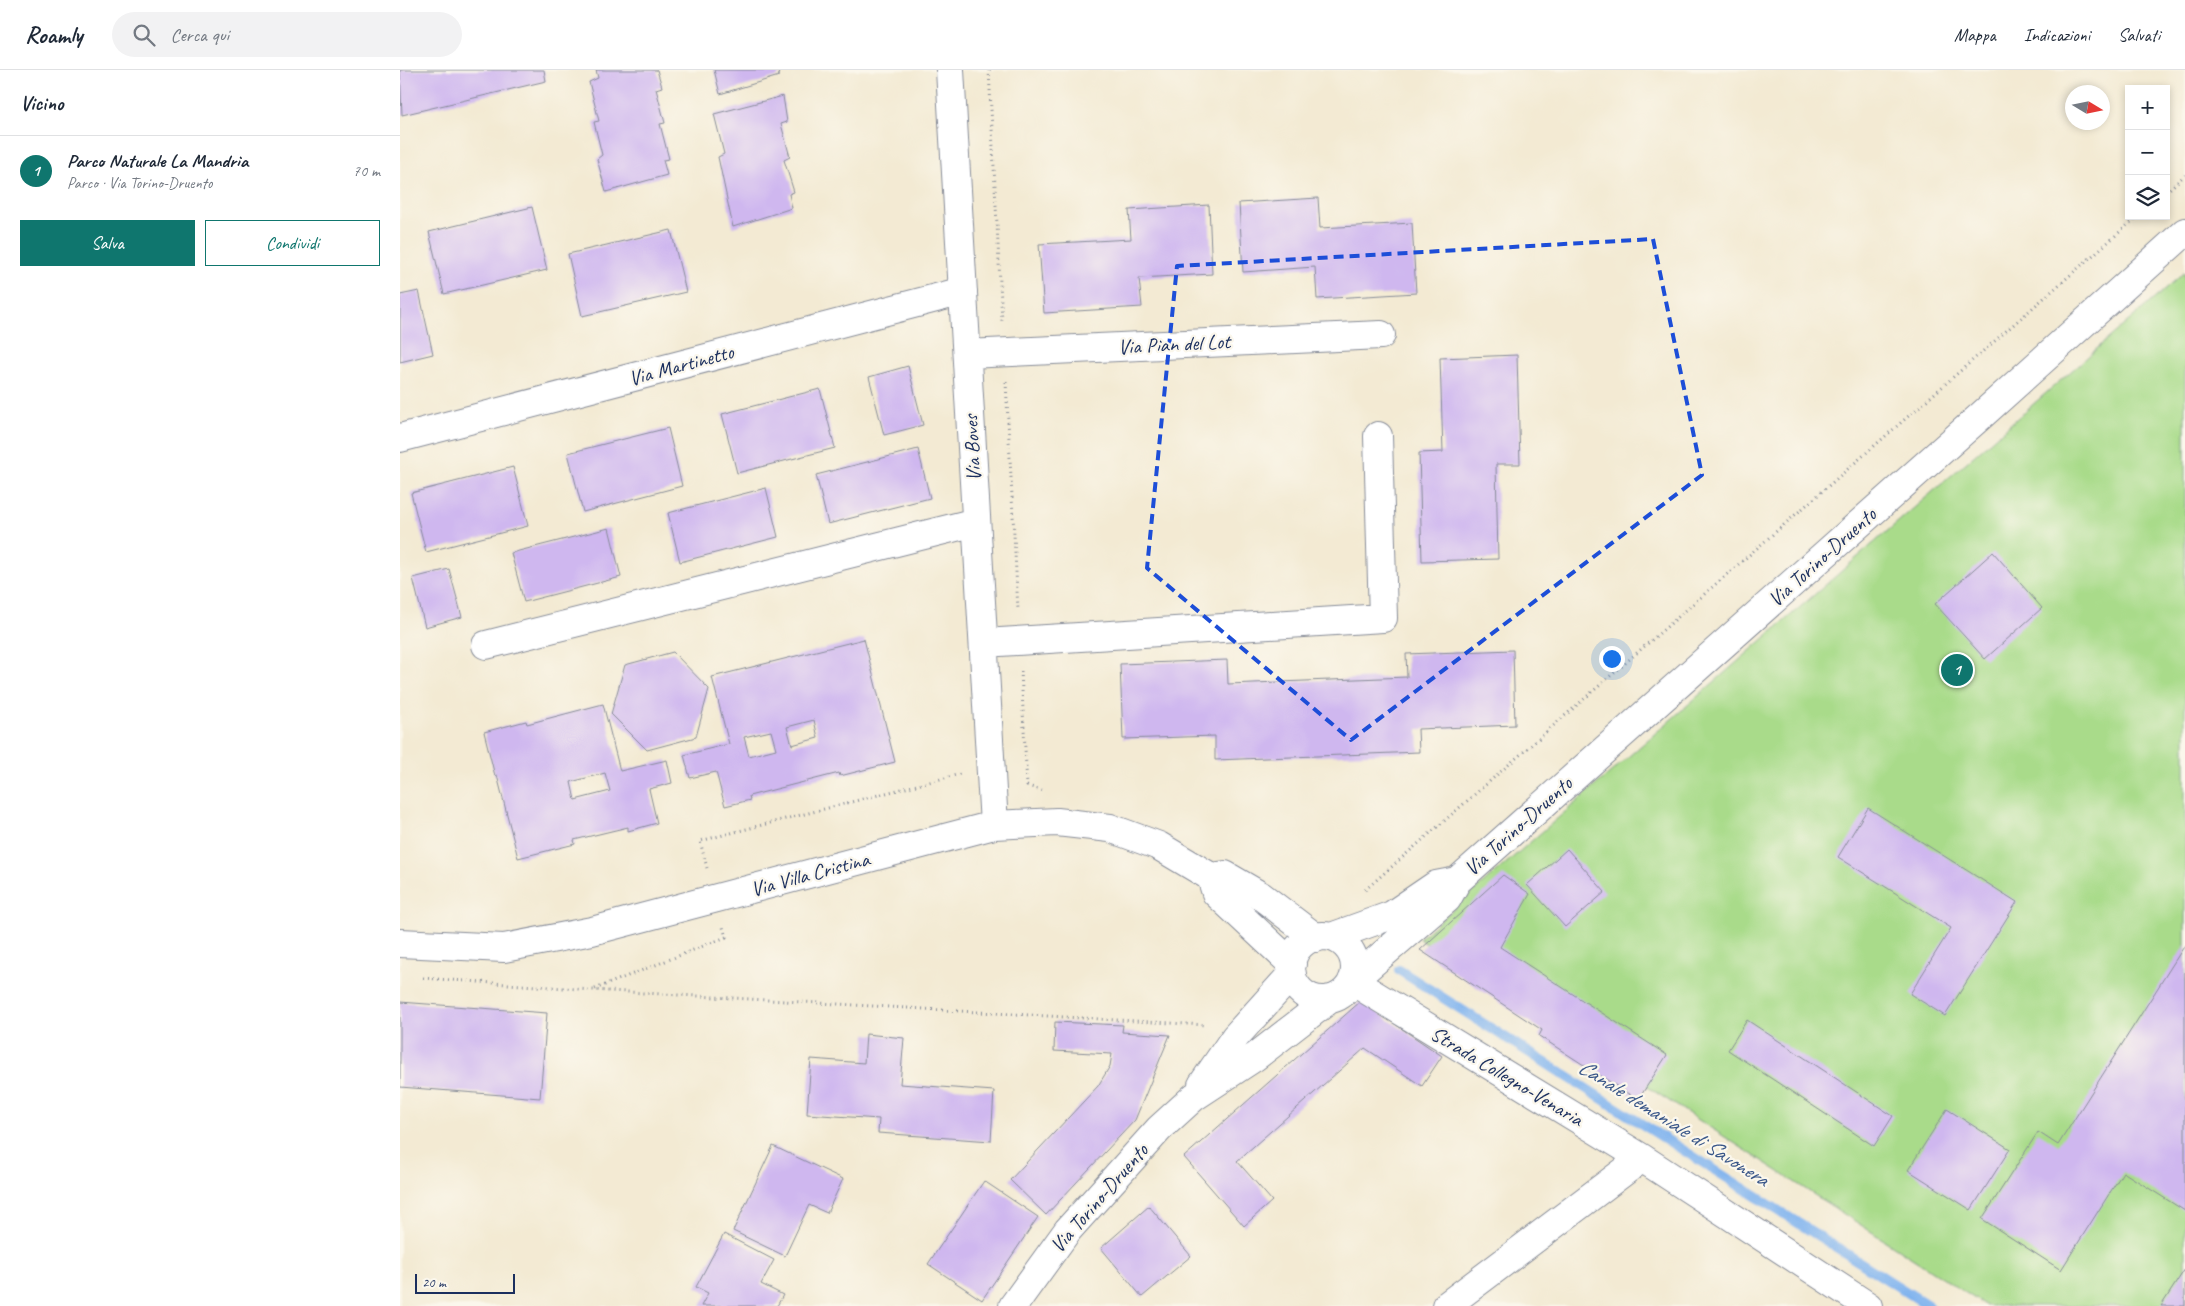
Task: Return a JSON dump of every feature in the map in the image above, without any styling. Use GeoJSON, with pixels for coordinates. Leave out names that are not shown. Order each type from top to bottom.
{"type":"FeatureCollection","features":[{"type":"Feature","properties":{"kind":"street","name":"Via Boves"},"geometry":{"type":"LineString","coordinates":[[950,70],[994,826]]}},
{"type":"Feature","properties":{"kind":"street","name":"Via Torino-Druento"},"geometry":{"type":"LineString","coordinates":[[1352,981],[1447,899],[1457,881],[2185,232]]}},
{"type":"Feature","properties":{"kind":"street","name":"Via Martinetto"},"geometry":{"type":"LineString","coordinates":[[400,438],[963,292]]}},
{"type":"Feature","properties":{"kind":"street","name":"Via Pian del Lot"},"geometry":{"type":"LineString","coordinates":[[967,354],[1381,335]]}},
{"type":"Feature","properties":{"kind":"street"},"geometry":{"type":"LineString","coordinates":[[984,642],[1383,618],[1378,436]]}},
{"type":"Feature","properties":{"kind":"street"},"geometry":{"type":"LineString","coordinates":[[486,645],[976,522]]}},
{"type":"Feature","properties":{"kind":"street","name":"Via Villa Cristina"},"geometry":{"type":"LineString","coordinates":[[400,943],[504,948],[543,941],[592,931],[994,826],[1057,822],[1110,828],[1159,846],[1211,877],[1225,875],[1261,896],[1324,938]]}},
{"type":"Feature","properties":{"kind":"street"},"geometry":{"type":"LineString","coordinates":[[1211,877],[1216,893],[1292,969],[1301,992],[1310,998],[1330,1000],[1343,993],[1352,981],[1355,970],[1354,960],[1349,950],[1341,942],[1324,938],[1301,946],[1294,954],[1292,969]]}},
{"type":"Feature","properties":{"kind":"street","name":"Via Torino-Druento"},"geometry":{"type":"LineString","coordinates":[[1324,938],[1392,915],[1436,885],[1457,881]]}},
{"type":"Feature","properties":{"kind":"street","name":"Via Torino-Druento"},"geometry":{"type":"LineString","coordinates":[[1194,1097],[1235,1037],[1292,969]]}},
{"type":"Feature","properties":{"kind":"street","name":"Strada Collegno-Venaria"},"geometry":{"type":"LineString","coordinates":[[1352,981],[1652,1164],[1868,1306]]}},
{"type":"Feature","properties":{"kind":"street","name":"Via Torino-Druento"},"geometry":{"type":"LineString","coordinates":[[1013,1306],[1068,1230],[1159,1129],[1194,1097],[1255,1057],[1330,1000]]}},
{"type":"Feature","properties":{"kind":"street"},"geometry":{"type":"LineString","coordinates":[[1446,1306],[1652,1164]]}},
{"type":"Feature","properties":{"kind":"path"},"geometry":{"type":"LineString","coordinates":[[989,70],[1027,786],[1046,790]]}},
{"type":"Feature","properties":{"kind":"path"},"geometry":{"type":"LineString","coordinates":[[2170,188],[2185,175]]}},
{"type":"Feature","properties":{"kind":"path"},"geometry":{"type":"LineString","coordinates":[[1365,891],[2133,220]]}},
{"type":"Feature","properties":{"kind":"path"},"geometry":{"type":"LineString","coordinates":[[419,978],[1226,1027],[1235,1037]]}},
{"type":"Feature","properties":{"kind":"highlighted area"},"geometry":{"type":"Polygon","coordinates":[[[1653,239],[1702,475],[1351,740],[1147,568],[1177,266],[1653,239]]]}},
{"type":"Feature","properties":{"kind":"green space"},"geometry":{"type":"Polygon","coordinates":[[[2185,272],[2185,1306],[1986,1306],[1419,939],[2185,272]]]}},
{"type":"Feature","properties":{"kind":"building"},"geometry":{"type":"Polygon","coordinates":[[[400,70],[544,70],[546,81],[402,115],[400,70]]]}},
{"type":"Feature","properties":{"kind":"building"},"geometry":{"type":"Polygon","coordinates":[[[596,70],[657,70],[662,87],[656,89],[665,123],[660,124],[669,159],[663,160],[667,175],[606,192],[597,159],[602,155],[594,122],[599,121],[589,82],[598,78],[596,70]]]}},
{"type":"Feature","properties":{"kind":"building"},"geometry":{"type":"Polygon","coordinates":[[[714,70],[778,70],[779,76],[720,94],[714,70]]]}},
{"type":"Feature","properties":{"kind":"building"},"geometry":{"type":"Polygon","coordinates":[[[783,96],[787,122],[781,124],[790,157],[784,160],[794,192],[789,194],[792,208],[733,227],[718,157],[724,154],[714,114],[783,96]]]}},
{"type":"Feature","properties":{"kind":"building"},"geometry":{"type":"Polygon","coordinates":[[[1318,198],[1320,228],[1412,223],[1416,293],[1317,299],[1315,267],[1243,272],[1239,203],[1318,198]]]}},
{"type":"Feature","properties":{"kind":"building"},"geometry":{"type":"Polygon","coordinates":[[[1209,205],[1212,274],[1139,278],[1142,307],[1044,313],[1039,244],[1131,239],[1129,210],[1209,205]]]}},
{"type":"Feature","properties":{"kind":"building"},"geometry":{"type":"Polygon","coordinates":[[[532,207],[547,270],[444,294],[429,232],[532,207]]]}},
{"type":"Feature","properties":{"kind":"building"},"geometry":{"type":"Polygon","coordinates":[[[671,230],[686,292],[582,316],[568,254],[671,230]]]}},
{"type":"Feature","properties":{"kind":"building"},"geometry":{"type":"Polygon","coordinates":[[[419,291],[433,354],[400,362],[400,295],[419,291]]]}},
{"type":"Feature","properties":{"kind":"building"},"geometry":{"type":"Polygon","coordinates":[[[1517,355],[1520,464],[1496,464],[1498,559],[1422,561],[1419,453],[1443,452],[1440,358],[1517,355]]]}},
{"type":"Feature","properties":{"kind":"building"},"geometry":{"type":"Polygon","coordinates":[[[908,366],[923,425],[884,435],[869,377],[908,366]]]}},
{"type":"Feature","properties":{"kind":"building"},"geometry":{"type":"Polygon","coordinates":[[[820,389],[835,448],[737,473],[722,414],[820,389]]]}},
{"type":"Feature","properties":{"kind":"building"},"geometry":{"type":"Polygon","coordinates":[[[668,428],[682,486],[583,512],[568,453],[668,428]]]}},
{"type":"Feature","properties":{"kind":"building"},"geometry":{"type":"Polygon","coordinates":[[[918,449],[930,498],[828,524],[816,475],[918,449]]]}},
{"type":"Feature","properties":{"kind":"building"},"geometry":{"type":"Polygon","coordinates":[[[513,467],[528,526],[426,552],[411,493],[513,467]]]}},
{"type":"Feature","properties":{"kind":"building"},"geometry":{"type":"Polygon","coordinates":[[[766,488],[778,537],[680,562],[668,513],[766,488]]]}},
{"type":"Feature","properties":{"kind":"building"},"geometry":{"type":"Polygon","coordinates":[[[609,528],[621,577],[524,602],[511,553],[609,528]]]}},
{"type":"Feature","properties":{"kind":"building"},"geometry":{"type":"Polygon","coordinates":[[[1993,552],[2042,608],[1985,659],[1935,604],[1993,552]]]}},
{"type":"Feature","properties":{"kind":"building"},"geometry":{"type":"Polygon","coordinates":[[[449,569],[462,617],[425,627],[413,578],[449,569]]]}},
{"type":"Feature","properties":{"kind":"building"},"geometry":{"type":"Polygon","coordinates":[[[864,639],[895,762],[840,776],[839,773],[749,796],[750,800],[725,806],[716,772],[690,778],[684,755],[729,744],[712,677],[864,639]],[[814,720],[787,727],[792,745],[818,738],[814,720]],[[771,731],[744,737],[749,756],[776,749],[771,731]]]}},
{"type":"Feature","properties":{"kind":"building"},"geometry":{"type":"Polygon","coordinates":[[[1513,650],[1515,725],[1418,729],[1419,752],[1215,760],[1215,736],[1123,739],[1120,664],[1227,660],[1228,684],[1407,677],[1406,654],[1513,650]]]}},
{"type":"Feature","properties":{"kind":"building"},"geometry":{"type":"Polygon","coordinates":[[[673,652],[709,689],[696,737],[647,750],[611,714],[625,665],[673,652]]]}},
{"type":"Feature","properties":{"kind":"building"},"geometry":{"type":"Polygon","coordinates":[[[603,704],[620,771],[667,760],[672,783],[649,789],[657,823],[628,831],[628,827],[574,840],[575,844],[518,858],[484,732],[526,721],[527,724],[603,704]],[[605,773],[571,782],[575,800],[610,791],[605,773]]]}},
{"type":"Feature","properties":{"kind":"building"},"geometry":{"type":"Polygon","coordinates":[[[1868,808],[2017,902],[1945,1016],[1910,994],[1951,928],[1838,857],[1868,808]]]}},
{"type":"Feature","properties":{"kind":"building"},"geometry":{"type":"Polygon","coordinates":[[[1567,849],[1605,892],[1565,927],[1527,885],[1567,849]]]}},
{"type":"Feature","properties":{"kind":"building"},"geometry":{"type":"Polygon","coordinates":[[[1503,875],[1530,894],[1500,947],[1667,1055],[1638,1100],[1539,1036],[1542,1030],[1420,950],[1503,875]]]}},
{"type":"Feature","properties":{"kind":"building"},"geometry":{"type":"Polygon","coordinates":[[[2185,945],[2185,1211],[2123,1172],[2061,1270],[1982,1219],[2038,1132],[2058,1145],[2185,945]]]}},
{"type":"Feature","properties":{"kind":"building"},"geometry":{"type":"Polygon","coordinates":[[[1361,1001],[1442,1056],[1422,1086],[1365,1048],[1237,1161],[1272,1201],[1244,1226],[1184,1157],[1361,1001]]]}},
{"type":"Feature","properties":{"kind":"building"},"geometry":{"type":"Polygon","coordinates":[[[400,1002],[547,1013],[540,1098],[400,1087],[400,1002]]]}},
{"type":"Feature","properties":{"kind":"building"},"geometry":{"type":"Polygon","coordinates":[[[1747,1020],[1893,1116],[1874,1146],[1728,1050],[1747,1020]]]}},
{"type":"Feature","properties":{"kind":"building"},"geometry":{"type":"Polygon","coordinates":[[[1055,1022],[1123,1025],[1122,1032],[1170,1035],[1135,1120],[1046,1215],[1010,1180],[1098,1086],[1110,1066],[1112,1054],[1054,1051],[1055,1022]]]}},
{"type":"Feature","properties":{"kind":"building"},"geometry":{"type":"Polygon","coordinates":[[[866,1034],[904,1038],[900,1084],[994,1091],[991,1141],[878,1133],[879,1119],[807,1114],[811,1059],[864,1063],[866,1034]]]}},
{"type":"Feature","properties":{"kind":"building"},"geometry":{"type":"Polygon","coordinates":[[[1947,1109],[2010,1149],[1971,1210],[1908,1170],[1947,1109]]]}},
{"type":"Feature","properties":{"kind":"building"},"geometry":{"type":"Polygon","coordinates":[[[773,1146],[843,1179],[827,1213],[809,1205],[785,1256],[733,1231],[773,1146]]]}},
{"type":"Feature","properties":{"kind":"building"},"geometry":{"type":"Polygon","coordinates":[[[984,1181],[1038,1217],[982,1300],[928,1264],[984,1181]]]}},
{"type":"Feature","properties":{"kind":"building"},"geometry":{"type":"Polygon","coordinates":[[[1149,1206],[1191,1256],[1142,1297],[1101,1248],[1149,1206]]]}},
{"type":"Feature","properties":{"kind":"building"},"geometry":{"type":"Polygon","coordinates":[[[724,1234],[774,1260],[761,1284],[783,1295],[777,1306],[701,1306],[708,1293],[696,1287],[724,1234]]]}},
{"type":"Feature","properties":{"kind":"building"},"geometry":{"type":"Polygon","coordinates":[[[2185,1269],[2185,1306],[2161,1306],[2185,1269]]]}},
{"type":"Feature","properties":{"kind":"waterway","name":"Canale demaniale di Savonera"},"geometry":{"type":"LineString","coordinates":[[1399,970],[1929,1306]]}},
{"type":"Feature","properties":{"kind":"place","name":"Parco Naturale La Mandria"},"geometry":{"type":"Point","coordinates":[1957,670]}}]}
